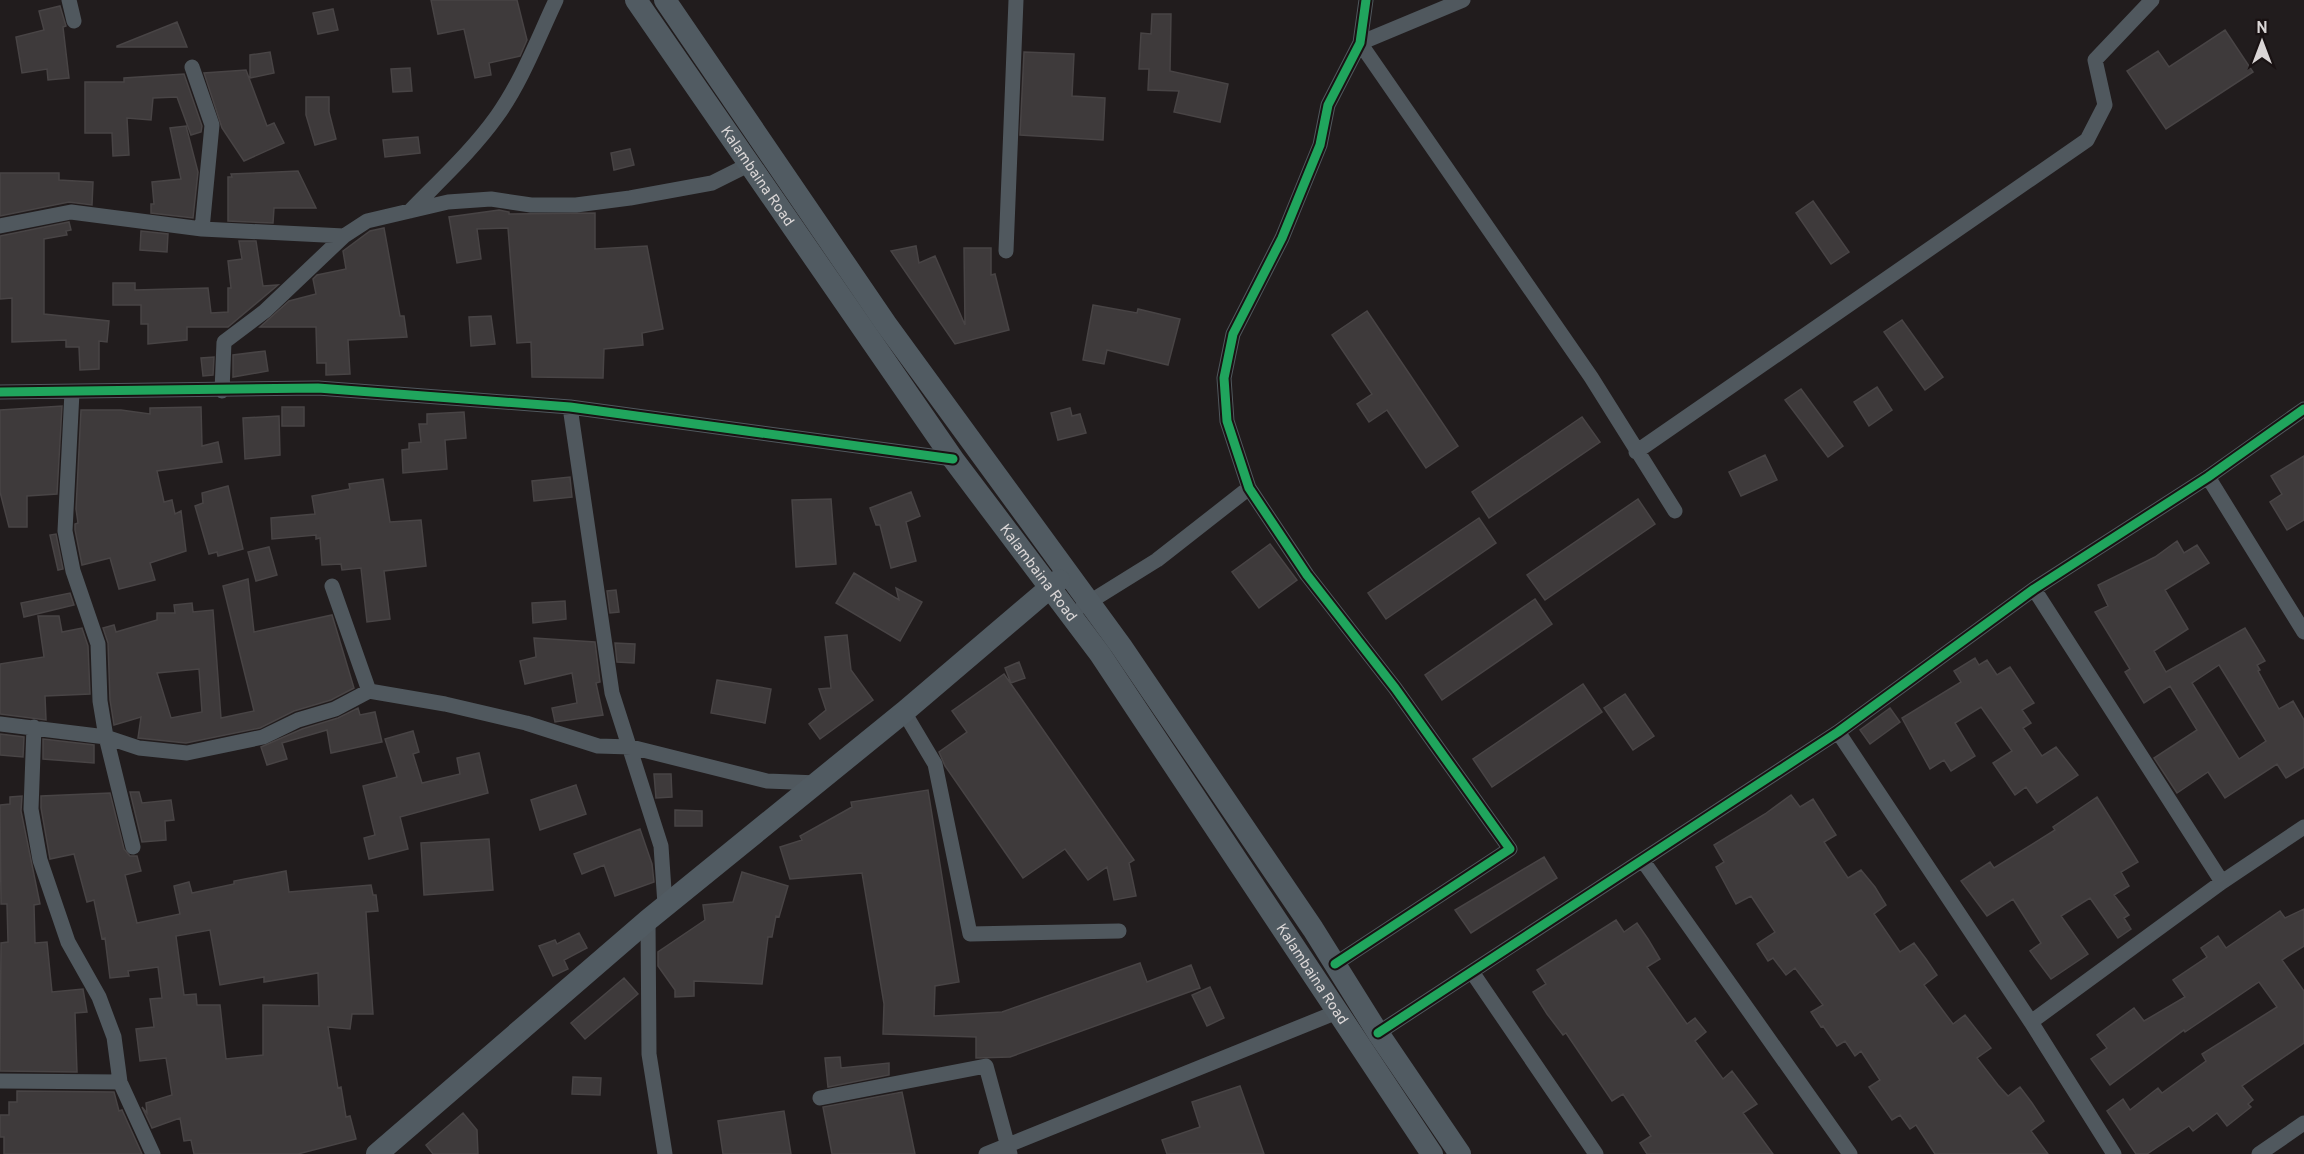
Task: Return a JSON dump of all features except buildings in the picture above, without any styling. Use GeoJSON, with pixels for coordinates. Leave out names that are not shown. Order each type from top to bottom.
{"type":"FeatureCollection","features":[{"type":"Feature","properties":{"kind":"main road","name":"Kalambaina Road"},"geometry":{"type":"LineString","coordinates":[[636,0],[953,459],[1100,654],[1432,1154]]}},
{"type":"Feature","properties":{"kind":"main road"},"geometry":{"type":"LineString","coordinates":[[665,0],[886,324],[1088,601],[1335,964],[1378,1033],[1460,1154]]}},
{"type":"Feature","properties":{"kind":"main road"},"geometry":{"type":"LineString","coordinates":[[377,1154],[656,912],[818,783],[1067,573]]}},
{"type":"Feature","properties":{"kind":"street"},"geometry":{"type":"LineString","coordinates":[[69,0],[74,21]]}},
{"type":"Feature","properties":{"kind":"street"},"geometry":{"type":"LineString","coordinates":[[410,211],[465,155],[498,115],[523,71],[556,0]]}},
{"type":"Feature","properties":{"kind":"street"},"geometry":{"type":"LineString","coordinates":[[1006,251],[1016,0]]}},
{"type":"Feature","properties":{"kind":"street"},"geometry":{"type":"LineString","coordinates":[[1335,964],[1510,849],[1395,688],[1307,575],[1249,488],[1227,421],[1224,378],[1233,334],[1282,238],[1320,145],[1328,105],[1360,43],[1366,0]]}},
{"type":"Feature","properties":{"kind":"street"},"geometry":{"type":"LineString","coordinates":[[1360,43],[1463,0]]}},
{"type":"Feature","properties":{"kind":"street"},"geometry":{"type":"LineString","coordinates":[[1636,452],[2087,140],[2105,105],[2095,60],[2152,0]]}},
{"type":"Feature","properties":{"kind":"street"},"geometry":{"type":"LineString","coordinates":[[1360,43],[1591,377],[1675,511]]}},
{"type":"Feature","properties":{"kind":"street"},"geometry":{"type":"LineString","coordinates":[[192,67],[212,124],[202,229]]}},
{"type":"Feature","properties":{"kind":"street"},"geometry":{"type":"LineString","coordinates":[[222,391],[224,342],[265,311],[344,236],[367,221],[448,202],[491,199],[531,206],[576,206],[712,183],[748,165]]}},
{"type":"Feature","properties":{"kind":"street"},"geometry":{"type":"LineString","coordinates":[[0,226],[71,212],[202,229],[344,236]]}},
{"type":"Feature","properties":{"kind":"street"},"geometry":{"type":"LineString","coordinates":[[0,392],[318,388],[570,407],[953,459]]}},
{"type":"Feature","properties":{"kind":"street"},"geometry":{"type":"LineString","coordinates":[[72,392],[65,531],[73,571],[98,644],[100,701],[105,737],[133,846]]}},
{"type":"Feature","properties":{"kind":"street"},"geometry":{"type":"LineString","coordinates":[[570,407],[612,693],[661,846],[649,1054],[665,1154]]}},
{"type":"Feature","properties":{"kind":"street"},"geometry":{"type":"LineString","coordinates":[[1378,1033],[1838,732],[2034,589],[2208,477],[2304,410]]}},
{"type":"Feature","properties":{"kind":"street"},"geometry":{"type":"LineString","coordinates":[[2208,477],[2304,632]]}},
{"type":"Feature","properties":{"kind":"street"},"geometry":{"type":"LineString","coordinates":[[1070,616],[1088,601],[1157,560],[1249,488]]}},
{"type":"Feature","properties":{"kind":"street"},"geometry":{"type":"LineString","coordinates":[[332,586],[369,691]]}},
{"type":"Feature","properties":{"kind":"street"},"geometry":{"type":"LineString","coordinates":[[2034,589],[2222,882]]}},
{"type":"Feature","properties":{"kind":"street"},"geometry":{"type":"LineString","coordinates":[[0,724],[105,737],[139,748],[187,753],[263,737],[298,720],[335,710],[369,691],[445,704],[526,723],[598,746],[631,747],[767,781],[818,783]]}},
{"type":"Feature","properties":{"kind":"street"},"geometry":{"type":"LineString","coordinates":[[904,712],[934,764],[970,934],[1119,931]]}},
{"type":"Feature","properties":{"kind":"street"},"geometry":{"type":"LineString","coordinates":[[34,727],[31,809],[40,860],[68,942],[99,997],[114,1037],[120,1082],[153,1154]]}},
{"type":"Feature","properties":{"kind":"street"},"geometry":{"type":"LineString","coordinates":[[1838,732],[2031,1022],[2114,1154]]}},
{"type":"Feature","properties":{"kind":"street"},"geometry":{"type":"LineString","coordinates":[[2031,1022],[2222,882],[2304,827]]}},
{"type":"Feature","properties":{"kind":"street"},"geometry":{"type":"LineString","coordinates":[[1643,861],[1850,1154]]}},
{"type":"Feature","properties":{"kind":"street"},"geometry":{"type":"LineString","coordinates":[[1472,972],[1596,1154]]}},
{"type":"Feature","properties":{"kind":"street"},"geometry":{"type":"LineString","coordinates":[[986,1154],[1009,1150],[1337,1012]]}},
{"type":"Feature","properties":{"kind":"street"},"geometry":{"type":"LineString","coordinates":[[820,1098],[986,1066],[1009,1150]]}},
{"type":"Feature","properties":{"kind":"street"},"geometry":{"type":"LineString","coordinates":[[0,1081],[120,1082]]}},
{"type":"Feature","properties":{"kind":"street"},"geometry":{"type":"LineString","coordinates":[[2259,1154],[2304,1123]]}},
{"type":"Feature","properties":{"kind":"cycle path"},"geometry":{"type":"LineString","coordinates":[[1335,964],[1510,849],[1395,688],[1307,575],[1249,488],[1227,421],[1224,378],[1233,334],[1282,238],[1320,145],[1328,105],[1360,43],[1366,0]]}},
{"type":"Feature","properties":{"kind":"cycle path"},"geometry":{"type":"LineString","coordinates":[[0,392],[318,388],[570,407],[953,459]]}},
{"type":"Feature","properties":{"kind":"cycle path"},"geometry":{"type":"LineString","coordinates":[[1378,1033],[1838,732],[2034,589],[2208,477],[2304,409]]}}]}
